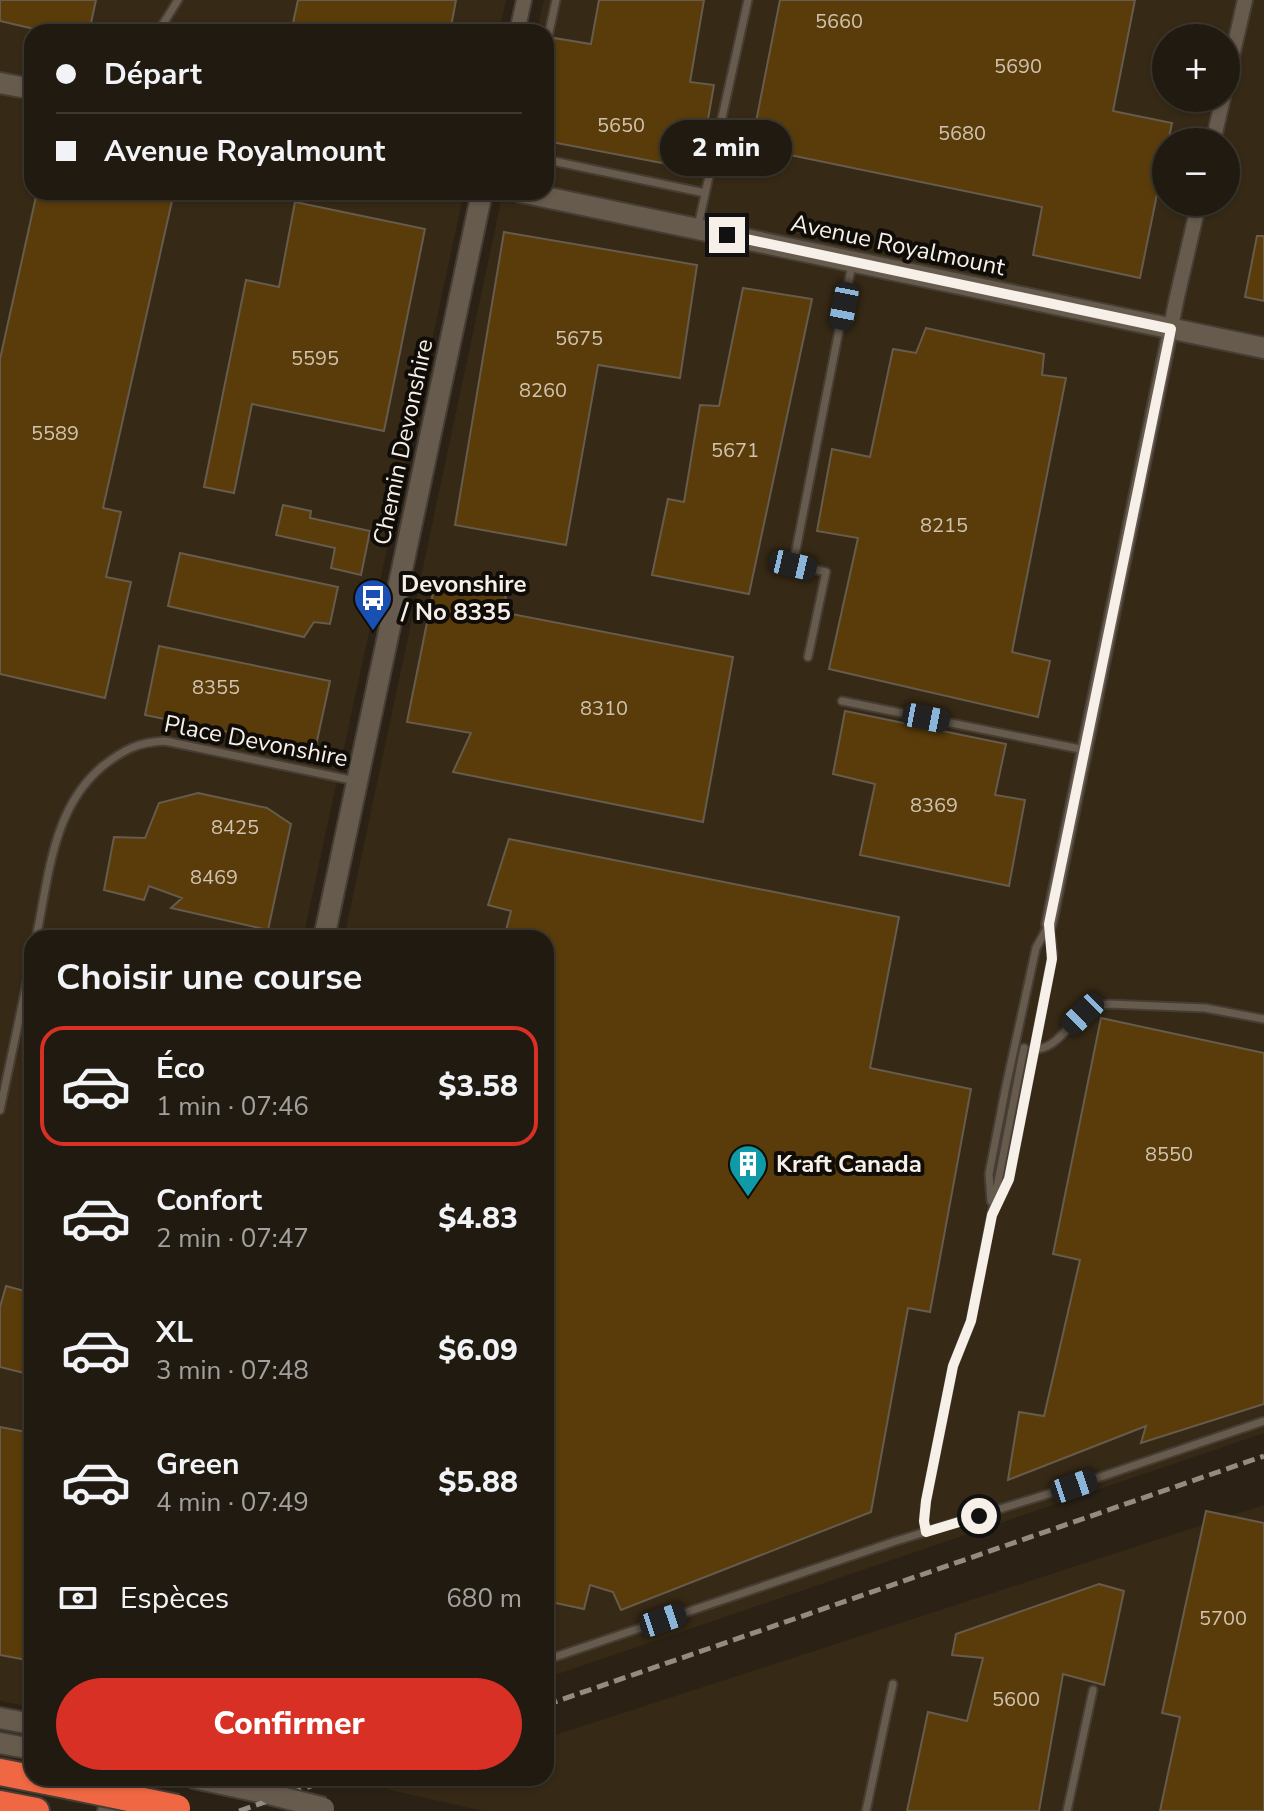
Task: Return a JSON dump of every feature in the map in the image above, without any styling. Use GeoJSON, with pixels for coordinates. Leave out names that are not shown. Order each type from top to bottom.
{"type":"FeatureCollection","features":[{"type":"Feature","properties":{"kind":"highway"},"geometry":{"type":"LineString","coordinates":[[0,1772],[24,1777]]}},
{"type":"Feature","properties":{"kind":"highway"},"geometry":{"type":"LineString","coordinates":[[69,1786],[191,1811]]}},
{"type":"Feature","properties":{"kind":"highway"},"geometry":{"type":"LineString","coordinates":[[0,1804],[36,1811]]}},
{"type":"Feature","properties":{"kind":"street"},"geometry":{"type":"LineString","coordinates":[[519,24],[524,0]]}},
{"type":"Feature","properties":{"kind":"street"},"geometry":{"type":"LineString","coordinates":[[1240,24],[1245,0]]}},
{"type":"Feature","properties":{"kind":"street"},"geometry":{"type":"LineString","coordinates":[[0,83],[24,88]]}},
{"type":"Feature","properties":{"kind":"street","name":"Avenue Royalmount"},"geometry":{"type":"LineString","coordinates":[[554,193],[698,229],[1264,348]]}},
{"type":"Feature","properties":{"kind":"street","name":"Chemin Devonshire"},"geometry":{"type":"LineString","coordinates":[[326,930],[480,200]]}},
{"type":"Feature","properties":{"kind":"street"},"geometry":{"type":"LineString","coordinates":[[1049,924],[1196,216]]}},
{"type":"Feature","properties":{"kind":"street"},"geometry":{"type":"LineString","coordinates":[[0,1718],[24,1722]]}},
{"type":"Feature","properties":{"kind":"street"},"geometry":{"type":"LineString","coordinates":[[0,1743],[24,1748]]}},
{"type":"Feature","properties":{"kind":"street"},"geometry":{"type":"LineString","coordinates":[[108,1811],[134,1799],[143,1786]]}},
{"type":"Feature","properties":{"kind":"street"},"geometry":{"type":"LineString","coordinates":[[232,1786],[269,1794],[314,1810]]}},
{"type":"Feature","properties":{"kind":"lane"},"geometry":{"type":"LineString","coordinates":[[163,24],[178,0]]}},
{"type":"Feature","properties":{"kind":"lane"},"geometry":{"type":"LineString","coordinates":[[551,24],[556,0]]}},
{"type":"Feature","properties":{"kind":"lane"},"geometry":{"type":"LineString","coordinates":[[698,229],[748,0]]}},
{"type":"Feature","properties":{"kind":"lane"},"geometry":{"type":"LineString","coordinates":[[554,161],[705,193]]}},
{"type":"Feature","properties":{"kind":"lane"},"geometry":{"type":"LineString","coordinates":[[808,657],[826,572],[793,565],[853,262]]}},
{"type":"Feature","properties":{"kind":"lane"},"geometry":{"type":"LineString","coordinates":[[842,701],[1085,750]]}},
{"type":"Feature","properties":{"kind":"lane","name":"Place Devonshire"},"geometry":{"type":"LineString","coordinates":[[38,930],[58,834],[66,812],[91,776],[126,749],[144,742],[165,741],[358,781]]}},
{"type":"Feature","properties":{"kind":"lane"},"geometry":{"type":"LineString","coordinates":[[992,1215],[989,1174],[1036,948],[1049,924]]}},
{"type":"Feature","properties":{"kind":"lane"},"geometry":{"type":"LineString","coordinates":[[992,1215],[1009,1179],[1035,1050],[1053,953],[1049,924]]}},
{"type":"Feature","properties":{"kind":"lane"},"geometry":{"type":"LineString","coordinates":[[0,1110],[24,996]]}},
{"type":"Feature","properties":{"kind":"lane"},"geometry":{"type":"LineString","coordinates":[[1015,1046],[1045,1049],[1087,1010],[1109,1004],[1216,1009],[1264,1019]]}},
{"type":"Feature","properties":{"kind":"lane"},"geometry":{"type":"LineString","coordinates":[[926,1532],[926,1501],[953,1366],[971,1321],[1024,1048]]}},
{"type":"Feature","properties":{"kind":"lane"},"geometry":{"type":"LineString","coordinates":[[554,1657],[1264,1421]]}},
{"type":"Feature","properties":{"kind":"lane"},"geometry":{"type":"LineString","coordinates":[[866,1811],[893,1684]]}},
{"type":"Feature","properties":{"kind":"lane"},"geometry":{"type":"LineString","coordinates":[[1067,1811],[1093,1690]]}},
{"type":"Feature","properties":{"kind":"shaded area"},"geometry":{"type":"Polygon","coordinates":[[[0,0],[506,0],[501,24],[24,24],[24,200],[462,200],[305,930],[24,930],[24,1706],[0,1701],[0,0]]]}},
{"type":"Feature","properties":{"kind":"shaded area"},"geometry":{"type":"Polygon","coordinates":[[[544,0],[1264,0],[1264,1433],[554,1675],[554,930],[346,930],[501,200],[554,200],[554,24],[539,24],[544,0]]]}},
{"type":"Feature","properties":{"kind":"shaded area"},"geometry":{"type":"Polygon","coordinates":[[[1264,1505],[1264,1811],[483,1811],[386,1789],[396,1786],[554,1786],[554,1735],[1264,1505]]]}},
{"type":"Feature","properties":{"kind":"building"},"geometry":{"type":"Polygon","coordinates":[[[0,0],[96,0],[91,24],[24,24],[24,27],[0,21],[0,0]]]}},
{"type":"Feature","properties":{"kind":"building"},"geometry":{"type":"Polygon","coordinates":[[[298,0],[456,0],[452,24],[293,24],[298,0]]]}},
{"type":"Feature","properties":{"kind":"building"},"geometry":{"type":"Polygon","coordinates":[[[599,0],[704,0],[690,82],[714,85],[699,170],[554,143],[554,38],[591,44],[599,0]]]}},
{"type":"Feature","properties":{"kind":"building"},"geometry":{"type":"Polygon","coordinates":[[[780,0],[1135,0],[1113,111],[1172,123],[1171,128],[1152,128],[1153,216],[1140,278],[1033,255],[1042,207],[751,147],[780,0]]]}},
{"type":"Feature","properties":{"kind":"building"},"geometry":{"type":"Polygon","coordinates":[[[35,200],[172,200],[103,508],[121,512],[106,577],[131,582],[105,698],[0,674],[0,359],[35,200]]]}},
{"type":"Feature","properties":{"kind":"building"},"geometry":{"type":"Polygon","coordinates":[[[295,202],[425,229],[384,431],[252,404],[234,493],[204,487],[246,280],[279,287],[295,202]]]}},
{"type":"Feature","properties":{"kind":"building"},"geometry":{"type":"Polygon","coordinates":[[[504,232],[697,265],[680,378],[598,365],[566,545],[455,525],[504,232]]]}},
{"type":"Feature","properties":{"kind":"building"},"geometry":{"type":"Polygon","coordinates":[[[1257,236],[1264,236],[1264,301],[1245,297],[1257,236]]]}},
{"type":"Feature","properties":{"kind":"building"},"geometry":{"type":"Polygon","coordinates":[[[743,288],[812,299],[749,594],[652,575],[668,499],[684,502],[700,405],[719,406],[743,288]]]}},
{"type":"Feature","properties":{"kind":"building"},"geometry":{"type":"Polygon","coordinates":[[[926,328],[1044,354],[1042,375],[1066,378],[1012,652],[1050,661],[1038,717],[829,669],[858,538],[817,531],[832,449],[870,457],[893,349],[916,353],[926,328]]]}},
{"type":"Feature","properties":{"kind":"building"},"geometry":{"type":"Polygon","coordinates":[[[283,505],[311,511],[310,518],[370,531],[361,575],[331,568],[335,548],[276,535],[283,505]]]}},
{"type":"Feature","properties":{"kind":"building"},"geometry":{"type":"Polygon","coordinates":[[[180,553],[338,587],[330,624],[314,622],[304,637],[168,606],[180,553]]]}},
{"type":"Feature","properties":{"kind":"building"},"geometry":{"type":"Polygon","coordinates":[[[436,578],[505,591],[507,613],[733,657],[703,822],[453,772],[471,733],[407,722],[436,578]]]}},
{"type":"Feature","properties":{"kind":"building"},"geometry":{"type":"Polygon","coordinates":[[[159,646],[330,681],[315,750],[145,715],[159,646]]]}},
{"type":"Feature","properties":{"kind":"building"},"geometry":{"type":"Polygon","coordinates":[[[845,711],[1006,744],[995,795],[1025,800],[1009,886],[860,855],[875,784],[833,774],[845,711]]]}},
{"type":"Feature","properties":{"kind":"building"},"geometry":{"type":"Polygon","coordinates":[[[198,793],[267,808],[291,824],[268,930],[171,908],[182,898],[149,886],[144,900],[104,890],[114,837],[145,838],[159,803],[198,793]]]}},
{"type":"Feature","properties":{"kind":"building","name":"Kraft Canada"},"geometry":{"type":"Polygon","coordinates":[[[509,839],[899,917],[870,1068],[971,1089],[930,1312],[908,1308],[871,1512],[621,1610],[613,1592],[590,1585],[584,1609],[554,1603],[554,930],[506,930],[511,911],[488,905],[509,839]]]}},
{"type":"Feature","properties":{"kind":"building"},"geometry":{"type":"Polygon","coordinates":[[[1101,1018],[1264,1053],[1264,1404],[1141,1443],[1146,1426],[1008,1480],[1019,1412],[1044,1416],[1080,1260],[1053,1254],[1101,1018]]]}},
{"type":"Feature","properties":{"kind":"building"},"geometry":{"type":"Polygon","coordinates":[[[6,1286],[24,1291],[24,1373],[0,1367],[0,1307],[6,1286]]]}},
{"type":"Feature","properties":{"kind":"building"},"geometry":{"type":"Polygon","coordinates":[[[0,1427],[24,1432],[24,1660],[0,1655],[0,1427]]]}},
{"type":"Feature","properties":{"kind":"building"},"geometry":{"type":"Polygon","coordinates":[[[1206,1511],[1264,1523],[1264,1811],[1160,1811],[1180,1717],[1162,1713],[1206,1511]]]}},
{"type":"Feature","properties":{"kind":"building"},"geometry":{"type":"Polygon","coordinates":[[[1099,1584],[1124,1591],[1104,1685],[1063,1674],[1039,1811],[907,1811],[928,1712],[967,1721],[983,1658],[952,1655],[956,1634],[1099,1584]]]}},
{"type":"Feature","properties":{"kind":"railway"},"geometry":{"type":"LineString","coordinates":[[554,1702],[1264,1456]]}},
{"type":"Feature","properties":{"kind":"railway"},"geometry":{"type":"LineString","coordinates":[[239,1811],[311,1786]]}},
{"type":"Feature","properties":{"kind":"place","name":"Devonshire / No 8335"},"geometry":{"type":"Point","coordinates":[373,632]}},
{"type":"Feature","properties":{"kind":"place","name":"Kraft Canada"},"geometry":{"type":"Point","coordinates":[748,1198]}},
{"type":"Feature","properties":{"kind":"route"},"geometry":{"type":"LineString","coordinates":[[727,235],[1171,329],[1049,924],[1053,953],[1009,1179],[992,1215],[971,1321],[953,1366],[924,1513],[926,1532],[979,1516]]}}]}
